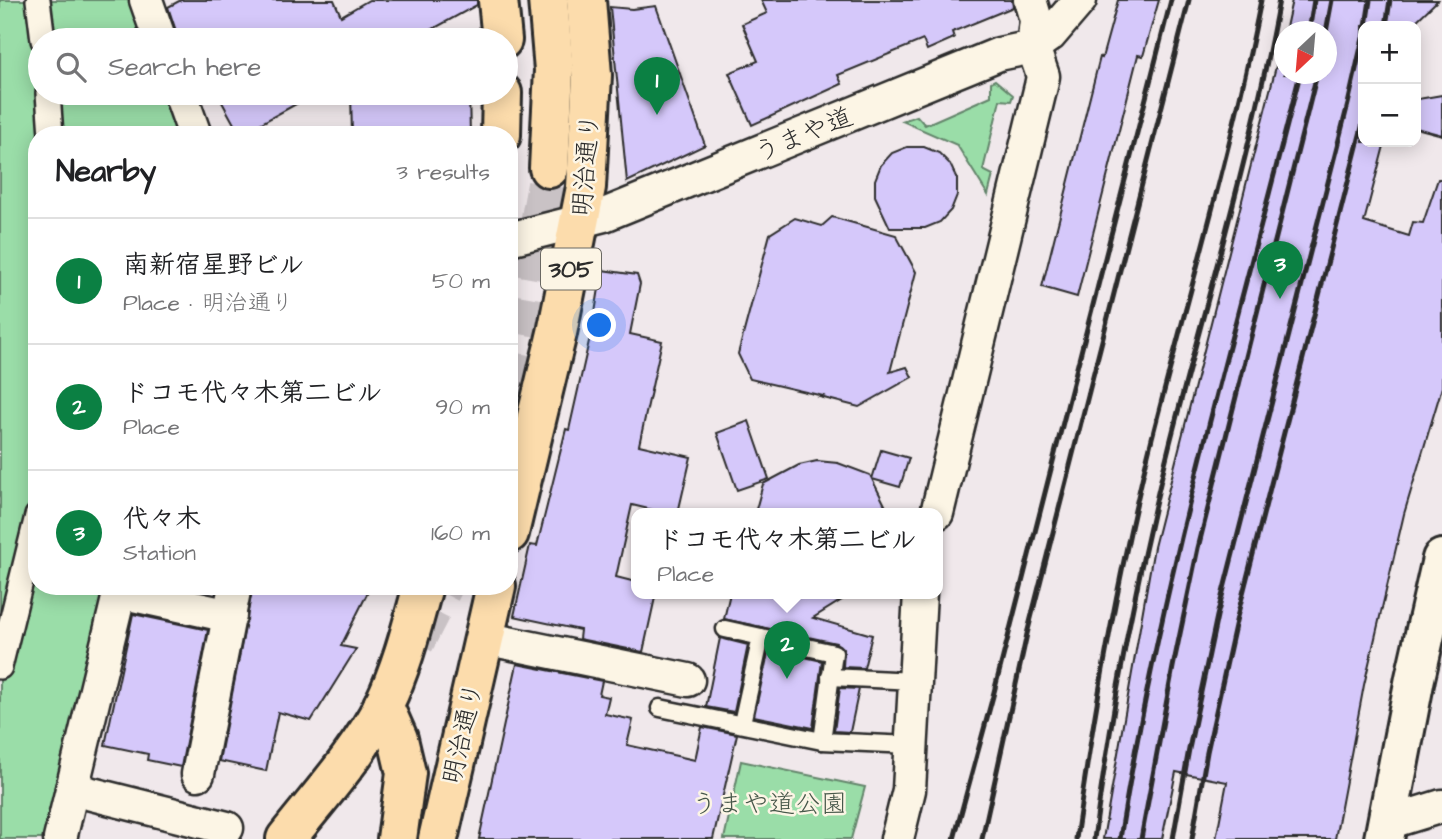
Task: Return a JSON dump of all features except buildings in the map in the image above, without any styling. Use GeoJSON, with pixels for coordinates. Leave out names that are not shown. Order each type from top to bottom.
{"type":"FeatureCollection","features":[{"type":"Feature","properties":{"kind":"main road"},"geometry":{"type":"LineString","coordinates":[[498,0],[501,28]]}},
{"type":"Feature","properties":{"kind":"main road"},"geometry":{"type":"LineString","coordinates":[[548,0],[554,70],[550,168]]}},
{"type":"Feature","properties":{"kind":"main road","name":"明治通り"},"geometry":{"type":"LineString","coordinates":[[518,496],[557,333],[586,187],[592,75],[586,0]]}},
{"type":"Feature","properties":{"kind":"main road"},"geometry":{"type":"LineString","coordinates":[[500,126],[501,105]]}},
{"type":"Feature","properties":{"kind":"main road"},"geometry":{"type":"LineString","coordinates":[[1386,831],[1415,678],[1442,559]]}},
{"type":"Feature","properties":{"kind":"main road"},"geometry":{"type":"LineString","coordinates":[[286,839],[344,767],[383,705],[405,652],[421,595]]}},
{"type":"Feature","properties":{"kind":"main road","name":"明治通り"},"geometry":{"type":"LineString","coordinates":[[438,839],[494,595]]}},
{"type":"Feature","properties":{"kind":"main road","name":"明治通り"},"geometry":{"type":"LineString","coordinates":[[383,705],[398,739],[406,773],[397,839]]}},
{"type":"Feature","properties":{"kind":"street"},"geometry":{"type":"LineString","coordinates":[[38,0],[42,28]]}},
{"type":"Feature","properties":{"kind":"street"},"geometry":{"type":"LineString","coordinates":[[938,508],[1043,76],[1033,47],[1036,20],[1030,0]]}},
{"type":"Feature","properties":{"kind":"street","name":"うまや道"},"geometry":{"type":"LineString","coordinates":[[518,237],[604,215],[999,54],[1033,47],[1050,35],[1080,0]]}},
{"type":"Feature","properties":{"kind":"street"},"geometry":{"type":"LineString","coordinates":[[154,3],[158,28]]}},
{"type":"Feature","properties":{"kind":"street"},"geometry":{"type":"LineString","coordinates":[[49,105],[50,126]]}},
{"type":"Feature","properties":{"kind":"street"},"geometry":{"type":"LineString","coordinates":[[184,105],[192,126]]}},
{"type":"Feature","properties":{"kind":"street"},"geometry":{"type":"LineString","coordinates":[[0,667],[28,551]]}},
{"type":"Feature","properties":{"kind":"street"},"geometry":{"type":"LineString","coordinates":[[0,572],[19,586]]}},
{"type":"Feature","properties":{"kind":"street"},"geometry":{"type":"LineString","coordinates":[[60,839],[119,595]]}},
{"type":"Feature","properties":{"kind":"street"},"geometry":{"type":"LineString","coordinates":[[176,595],[232,601],[198,774]]}},
{"type":"Feature","properties":{"kind":"street"},"geometry":{"type":"LineString","coordinates":[[897,839],[909,790],[919,599]]}},
{"type":"Feature","properties":{"kind":"street"},"geometry":{"type":"LineString","coordinates":[[484,638],[688,680]]}},
{"type":"Feature","properties":{"kind":"street"},"geometry":{"type":"LineString","coordinates":[[72,789],[227,828]]}},
{"type":"Feature","properties":{"kind":"street"},"geometry":{"type":"LineString","coordinates":[[1386,831],[1442,806]]}},
{"type":"Feature","properties":{"kind":"lane"},"geometry":{"type":"LineString","coordinates":[[725,629],[834,653],[822,741]]}},
{"type":"Feature","properties":{"kind":"lane"},"geometry":{"type":"LineString","coordinates":[[742,723],[761,637]]}},
{"type":"Feature","properties":{"kind":"lane"},"geometry":{"type":"LineString","coordinates":[[830,677],[915,681]]}},
{"type":"Feature","properties":{"kind":"lane"},"geometry":{"type":"LineString","coordinates":[[660,708],[822,741],[911,745]]}},
{"type":"Feature","properties":{"kind":"green space"},"geometry":{"type":"Polygon","coordinates":[[[0,0],[136,0],[146,28],[28,28],[28,105],[174,105],[182,126],[28,126],[28,595],[110,595],[52,839],[0,839],[0,0]]]}},
{"type":"Feature","properties":{"kind":"green space"},"geometry":{"type":"Polygon","coordinates":[[[995,80],[1013,95],[1011,101],[1000,100],[983,170],[993,175],[988,195],[957,145],[902,121],[917,116],[925,125],[991,96],[991,82],[995,80]]]}},
{"type":"Feature","properties":{"kind":"green space","name":"うまや道公園"},"geometry":{"type":"Polygon","coordinates":[[[741,761],[865,787],[851,839],[724,839],[741,761]]]}},
{"type":"Feature","properties":{"kind":"tunnel"},"geometry":{"type":"LineString","coordinates":[[518,340],[549,168]]}},
{"type":"Feature","properties":{"kind":"tunnel"},"geometry":{"type":"LineString","coordinates":[[415,643],[439,595]]}},
{"type":"Feature","properties":{"kind":"railway"},"geometry":{"type":"LineString","coordinates":[[954,839],[1171,0]]}},
{"type":"Feature","properties":{"kind":"railway"},"geometry":{"type":"LineString","coordinates":[[982,839],[1027,634],[1189,0]]}},
{"type":"Feature","properties":{"kind":"railway"},"geometry":{"type":"LineString","coordinates":[[1076,839],[1091,738],[1129,537],[1152,438],[1224,165],[1261,0]]}},
{"type":"Feature","properties":{"kind":"railway"},"geometry":{"type":"LineString","coordinates":[[1094,839],[1117,690],[1147,541],[1256,112],[1279,0]]}},
{"type":"Feature","properties":{"kind":"railway"},"geometry":{"type":"LineString","coordinates":[[1311,21],[1314,0]]}},
{"type":"Feature","properties":{"kind":"railway"},"geometry":{"type":"LineString","coordinates":[[1328,21],[1332,0]]}},
{"type":"Feature","properties":{"kind":"railway"},"geometry":{"type":"LineString","coordinates":[[1367,21],[1370,0]]}},
{"type":"Feature","properties":{"kind":"railway"},"geometry":{"type":"LineString","coordinates":[[1387,21],[1390,0]]}},
{"type":"Feature","properties":{"kind":"railway"},"geometry":{"type":"LineString","coordinates":[[1173,839],[1217,616],[1358,60]]}},
{"type":"Feature","properties":{"kind":"railway"},"geometry":{"type":"LineString","coordinates":[[1120,839],[1156,646],[1178,550],[1297,84]]}},
{"type":"Feature","properties":{"kind":"railway"},"geometry":{"type":"LineString","coordinates":[[1141,839],[1198,548],[1314,84]]}},
{"type":"Feature","properties":{"kind":"railway"},"geometry":{"type":"LineString","coordinates":[[1192,839],[1207,752],[1236,621],[1358,143]]}},
{"type":"Feature","properties":{"kind":"place","name":"南新宿星野ビル"},"geometry":{"type":"Point","coordinates":[657,115]}},
{"type":"Feature","properties":{"kind":"place","name":"代々木"},"geometry":{"type":"Point","coordinates":[1280,299]}},
{"type":"Feature","properties":{"kind":"place","name":"ドコモ代々木第二ビル"},"geometry":{"type":"Point","coordinates":[787,679]}}]}
